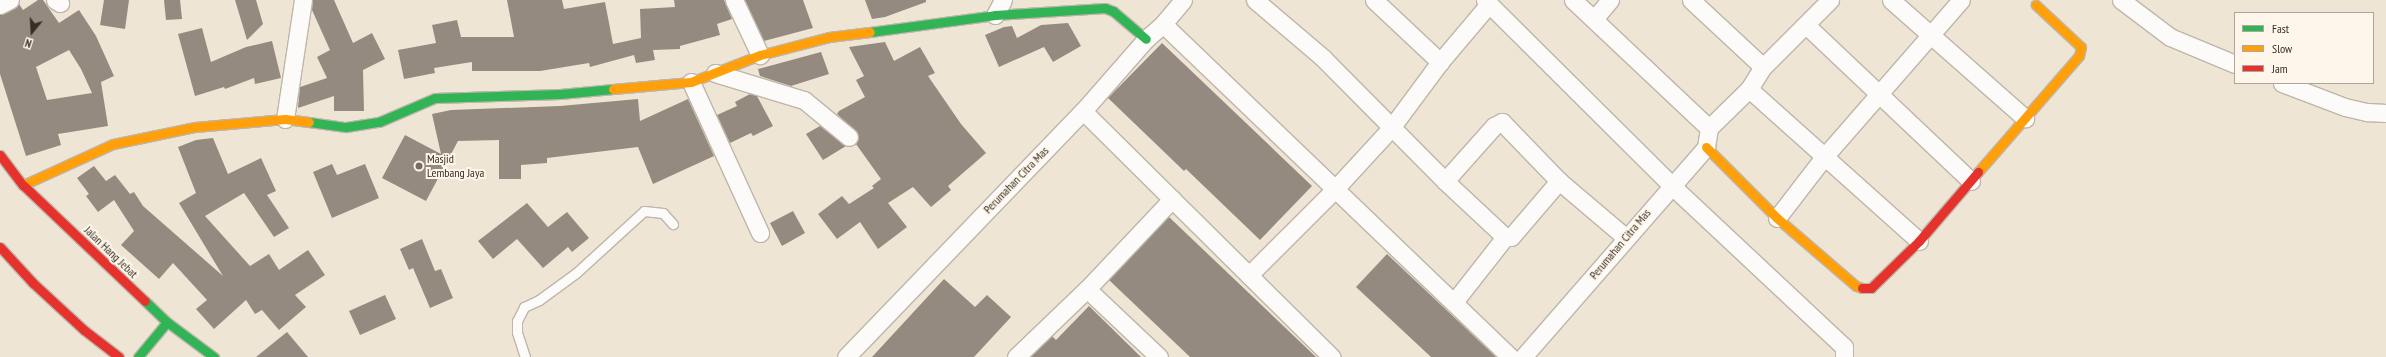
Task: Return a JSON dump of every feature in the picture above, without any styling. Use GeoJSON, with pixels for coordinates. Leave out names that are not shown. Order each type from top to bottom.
{"type":"FeatureCollection","features":[{"type":"Feature","properties":{"kind":"main road"},"geometry":{"type":"LineString","coordinates":[[1706,147],[1777,218],[1856,286],[1865,289],[1875,286],[1919,241],[2079,56],[2081,47],[2036,6]]}},
{"type":"Feature","properties":{"kind":"main road"},"geometry":{"type":"LineString","coordinates":[[23,185],[113,144],[195,127],[285,119],[346,127],[379,122],[435,98],[560,94],[691,82],[760,55],[829,37],[995,15],[1105,8],[1113,11],[1146,39]]}},
{"type":"Feature","properties":{"kind":"main road","name":"Jalan Hang Jebat"},"geometry":{"type":"LineString","coordinates":[[0,155],[23,185],[167,322],[214,357]]}},
{"type":"Feature","properties":{"kind":"main road"},"geometry":{"type":"LineString","coordinates":[[0,247],[33,283],[84,330],[118,357]]}},
{"type":"Feature","properties":{"kind":"main road"},"geometry":{"type":"LineString","coordinates":[[138,357],[167,322]]}},
{"type":"Feature","properties":{"kind":"street"},"geometry":{"type":"LineString","coordinates":[[0,5],[10,0]]}},
{"type":"Feature","properties":{"kind":"street"},"geometry":{"type":"LineString","coordinates":[[285,119],[303,0]]}},
{"type":"Feature","properties":{"kind":"street"},"geometry":{"type":"LineString","coordinates":[[734,0],[760,55]]}},
{"type":"Feature","properties":{"kind":"street"},"geometry":{"type":"LineString","coordinates":[[995,15],[1003,0]]}},
{"type":"Feature","properties":{"kind":"street","name":"Perumahan Citra Mas"},"geometry":{"type":"LineString","coordinates":[[846,357],[1083,111],[1146,39],[1163,24],[1183,0]]}},
{"type":"Feature","properties":{"kind":"street"},"geometry":{"type":"LineString","coordinates":[[1255,0],[1322,57],[1444,182],[1505,237],[1511,237],[1559,181]]}},
{"type":"Feature","properties":{"kind":"street"},"geometry":{"type":"LineString","coordinates":[[1374,0],[1440,62]]}},
{"type":"Feature","properties":{"kind":"street"},"geometry":{"type":"LineString","coordinates":[[1573,0],[1709,128]]}},
{"type":"Feature","properties":{"kind":"street"},"geometry":{"type":"LineString","coordinates":[[1594,19],[1610,0]]}},
{"type":"Feature","properties":{"kind":"street"},"geometry":{"type":"LineString","coordinates":[[1691,0],[1763,67]]}},
{"type":"Feature","properties":{"kind":"street"},"geometry":{"type":"LineString","coordinates":[[1891,0],[2025,118]]}},
{"type":"Feature","properties":{"kind":"street"},"geometry":{"type":"LineString","coordinates":[[1777,218],[1824,157],[1880,94],[1929,34],[1961,0]]}},
{"type":"Feature","properties":{"kind":"street"},"geometry":{"type":"LineString","coordinates":[[2121,0],[2170,37],[2234,64]]}},
{"type":"Feature","properties":{"kind":"street"},"geometry":{"type":"LineString","coordinates":[[1249,275],[1334,190],[1390,128],[1487,2],[1671,185],[1844,347],[1844,357]]}},
{"type":"Feature","properties":{"kind":"street"},"geometry":{"type":"LineString","coordinates":[[1706,147],[1709,128],[1749,89],[1763,67],[1806,25],[1820,3]]}},
{"type":"Feature","properties":{"kind":"street"},"geometry":{"type":"LineString","coordinates":[[1163,24],[1334,190],[1454,302],[1510,357]]}},
{"type":"Feature","properties":{"kind":"street"},"geometry":{"type":"LineString","coordinates":[[1806,25],[1971,181]]}},
{"type":"Feature","properties":{"kind":"street"},"geometry":{"type":"LineString","coordinates":[[715,73],[804,100],[848,137]]}},
{"type":"Feature","properties":{"kind":"street"},"geometry":{"type":"LineString","coordinates":[[691,82],[760,233]]}},
{"type":"Feature","properties":{"kind":"street"},"geometry":{"type":"LineString","coordinates":[[2285,84],[2345,107],[2367,112],[2386,113]]}},
{"type":"Feature","properties":{"kind":"street"},"geometry":{"type":"LineString","coordinates":[[1749,89],[1919,241]]}},
{"type":"Feature","properties":{"kind":"street"},"geometry":{"type":"LineString","coordinates":[[1083,111],[1332,357]]}},
{"type":"Feature","properties":{"kind":"street"},"geometry":{"type":"LineString","coordinates":[[1444,182],[1494,126],[1502,122],[1559,181],[1625,237]]}},
{"type":"Feature","properties":{"kind":"street","name":"Perumahan Citra Mas"},"geometry":{"type":"LineString","coordinates":[[1523,357],[1625,237],[1706,147]]}},
{"type":"Feature","properties":{"kind":"street"},"geometry":{"type":"LineString","coordinates":[[1016,357],[1087,289],[1172,199]]}},
{"type":"Feature","properties":{"kind":"street"},"geometry":{"type":"LineString","coordinates":[[1454,302],[1505,237]]}},
{"type":"Feature","properties":{"kind":"street"},"geometry":{"type":"LineString","coordinates":[[1087,289],[1159,357]]}},
{"type":"Feature","properties":{"kind":"lane"},"geometry":{"type":"LineString","coordinates":[[525,357],[517,332],[517,321],[524,307],[538,300],[576,273],[644,211],[662,213],[673,224]]}},
{"type":"Feature","properties":{"kind":"building"},"geometry":{"type":"Polygon","coordinates":[[[38,0],[43,0],[59,23],[79,10],[96,36],[114,76],[101,82],[108,126],[58,134],[61,145],[26,156],[0,74],[0,15],[14,9],[19,4],[23,10],[38,0]],[[69,50],[36,67],[47,100],[92,93],[81,69],[69,50]]]}},
{"type":"Feature","properties":{"kind":"building"},"geometry":{"type":"Polygon","coordinates":[[[104,0],[129,0],[125,29],[100,25],[104,0]]]}},
{"type":"Feature","properties":{"kind":"building"},"geometry":{"type":"Polygon","coordinates":[[[164,0],[180,0],[182,19],[166,20],[164,0]]]}},
{"type":"Feature","properties":{"kind":"building"},"geometry":{"type":"Polygon","coordinates":[[[235,0],[256,0],[263,24],[247,40],[235,0]]]}},
{"type":"Feature","properties":{"kind":"building"},"geometry":{"type":"Polygon","coordinates":[[[313,0],[334,0],[353,43],[372,33],[385,59],[363,70],[364,111],[334,111],[334,96],[298,108],[300,87],[327,78],[317,57],[330,50],[312,10],[313,0]]]}},
{"type":"Feature","properties":{"kind":"building"},"geometry":{"type":"Polygon","coordinates":[[[507,0],[562,0],[564,9],[605,2],[613,44],[641,38],[640,9],[675,7],[674,0],[724,0],[732,19],[717,24],[720,35],[680,46],[680,49],[653,50],[655,60],[636,63],[634,55],[590,67],[589,63],[540,71],[472,71],[472,62],[434,68],[435,73],[404,79],[398,50],[436,43],[432,25],[457,20],[461,37],[514,37],[507,0]]]}},
{"type":"Feature","properties":{"kind":"building"},"geometry":{"type":"Polygon","coordinates":[[[745,0],[803,0],[813,28],[764,41],[745,0]]]}},
{"type":"Feature","properties":{"kind":"building"},"geometry":{"type":"Polygon","coordinates":[[[865,0],[926,0],[926,2],[885,17],[872,19],[865,0]]]}},
{"type":"Feature","properties":{"kind":"building"},"geometry":{"type":"Polygon","coordinates":[[[1068,23],[1081,46],[1053,62],[1044,47],[999,67],[985,35],[1004,27],[1012,26],[1017,38],[1041,25],[1068,23]]]}},
{"type":"Feature","properties":{"kind":"building"},"geometry":{"type":"Polygon","coordinates":[[[202,28],[211,62],[246,47],[272,41],[281,78],[255,84],[254,78],[225,89],[224,87],[195,96],[178,34],[202,28]]]}},
{"type":"Feature","properties":{"kind":"building"},"geometry":{"type":"Polygon","coordinates":[[[885,42],[894,61],[920,47],[935,73],[928,76],[961,124],[986,153],[948,186],[951,190],[931,207],[913,187],[888,203],[907,227],[878,249],[860,222],[837,239],[818,214],[842,196],[849,204],[874,188],[872,186],[881,179],[856,144],[859,139],[858,133],[837,114],[839,111],[865,97],[856,80],[864,76],[849,47],[885,42]]]}},
{"type":"Feature","properties":{"kind":"building"},"geometry":{"type":"Polygon","coordinates":[[[1162,43],[1312,186],[1260,240],[1186,169],[1184,171],[1108,98],[1162,43]]]}},
{"type":"Feature","properties":{"kind":"building"},"geometry":{"type":"Polygon","coordinates":[[[821,52],[829,74],[791,86],[760,76],[758,69],[821,52]]]}},
{"type":"Feature","properties":{"kind":"building"},"geometry":{"type":"Polygon","coordinates":[[[750,94],[757,96],[773,126],[753,136],[751,133],[730,143],[717,115],[737,106],[735,102],[750,94]]]}},
{"type":"Feature","properties":{"kind":"building"},"geometry":{"type":"Polygon","coordinates":[[[638,99],[640,121],[688,99],[714,156],[653,184],[638,147],[547,158],[547,163],[521,165],[521,179],[499,179],[499,140],[458,141],[426,201],[382,178],[405,135],[441,154],[432,114],[451,110],[560,106],[638,99]]]}},
{"type":"Feature","properties":{"kind":"building"},"geometry":{"type":"Polygon","coordinates":[[[820,126],[846,146],[823,160],[806,134],[820,126]]]}},
{"type":"Feature","properties":{"kind":"building"},"geometry":{"type":"Polygon","coordinates":[[[213,138],[228,174],[261,158],[276,191],[267,195],[289,228],[274,237],[244,193],[205,216],[250,266],[269,254],[279,270],[308,250],[325,275],[295,295],[306,307],[279,330],[262,310],[255,314],[246,300],[214,329],[196,309],[207,300],[173,263],[159,279],[121,245],[134,231],[114,200],[98,212],[86,196],[89,194],[77,178],[94,166],[106,181],[115,175],[130,194],[134,192],[143,206],[223,276],[179,203],[196,193],[178,147],[196,140],[213,138]]]}},
{"type":"Feature","properties":{"kind":"building"},"geometry":{"type":"Polygon","coordinates":[[[332,164],[337,175],[365,164],[379,198],[332,218],[313,172],[332,164]]]}},
{"type":"Feature","properties":{"kind":"building"},"geometry":{"type":"Polygon","coordinates":[[[527,203],[548,227],[567,212],[589,238],[572,252],[568,247],[543,268],[517,239],[493,259],[478,241],[527,203]]]}},
{"type":"Feature","properties":{"kind":"building"},"geometry":{"type":"Polygon","coordinates":[[[793,211],[805,233],[782,246],[770,223],[793,211]]]}},
{"type":"Feature","properties":{"kind":"building"},"geometry":{"type":"Polygon","coordinates":[[[1169,217],[1316,357],[1190,357],[1109,280],[1169,217]]]}},
{"type":"Feature","properties":{"kind":"building"},"geometry":{"type":"Polygon","coordinates":[[[422,239],[435,271],[441,269],[453,298],[430,308],[413,268],[409,270],[400,249],[422,239]]]}},
{"type":"Feature","properties":{"kind":"building"},"geometry":{"type":"Polygon","coordinates":[[[1387,254],[1496,357],[1431,357],[1356,287],[1387,254]]]}},
{"type":"Feature","properties":{"kind":"building"},"geometry":{"type":"Polygon","coordinates":[[[944,279],[975,307],[987,295],[1011,317],[974,357],[872,357],[944,279]]]}},
{"type":"Feature","properties":{"kind":"building"},"geometry":{"type":"Polygon","coordinates":[[[385,295],[396,319],[360,335],[349,311],[385,295]]]}},
{"type":"Feature","properties":{"kind":"building"},"geometry":{"type":"Polygon","coordinates":[[[1089,306],[1141,357],[1030,357],[1052,336],[1056,340],[1089,306]]]}},
{"type":"Feature","properties":{"kind":"building"},"geometry":{"type":"Polygon","coordinates":[[[287,332],[308,357],[256,357],[287,332]]]}},
{"type":"Feature","properties":{"kind":"traffic: fast"},"geometry":{"type":"LineString","coordinates":[[870,32],[995,15],[1105,8],[1113,11],[1146,39]]}},
{"type":"Feature","properties":{"kind":"traffic: fast"},"geometry":{"type":"LineString","coordinates":[[309,122],[346,127],[379,122],[435,98],[560,94],[613,89]]}},
{"type":"Feature","properties":{"kind":"traffic: fast"},"geometry":{"type":"LineString","coordinates":[[145,301],[167,322],[214,357]]}},
{"type":"Feature","properties":{"kind":"traffic: fast"},"geometry":{"type":"LineString","coordinates":[[138,357],[167,322]]}},
{"type":"Feature","properties":{"kind":"traffic: slow"},"geometry":{"type":"LineString","coordinates":[[1978,172],[2079,56],[2081,47],[2036,5]]}},
{"type":"Feature","properties":{"kind":"traffic: slow"},"geometry":{"type":"LineString","coordinates":[[613,89],[691,82],[760,55],[829,37],[870,32]]}},
{"type":"Feature","properties":{"kind":"traffic: slow"},"geometry":{"type":"LineString","coordinates":[[23,185],[113,144],[195,127],[285,119],[309,122]]}},
{"type":"Feature","properties":{"kind":"traffic: slow"},"geometry":{"type":"LineString","coordinates":[[1706,147],[1777,218],[1856,286],[1862,288]]}},
{"type":"Feature","properties":{"kind":"traffic: jam"},"geometry":{"type":"LineString","coordinates":[[0,155],[23,185],[145,301]]}},
{"type":"Feature","properties":{"kind":"traffic: jam"},"geometry":{"type":"LineString","coordinates":[[1862,288],[1871,288],[1919,241],[1978,172]]}},
{"type":"Feature","properties":{"kind":"traffic: jam"},"geometry":{"type":"LineString","coordinates":[[0,247],[33,283],[84,330],[119,357]]}},
{"type":"Feature","properties":{"kind":"place","name":"Masjid Lembang Jaya"},"geometry":{"type":"Point","coordinates":[419,166]}}]}
